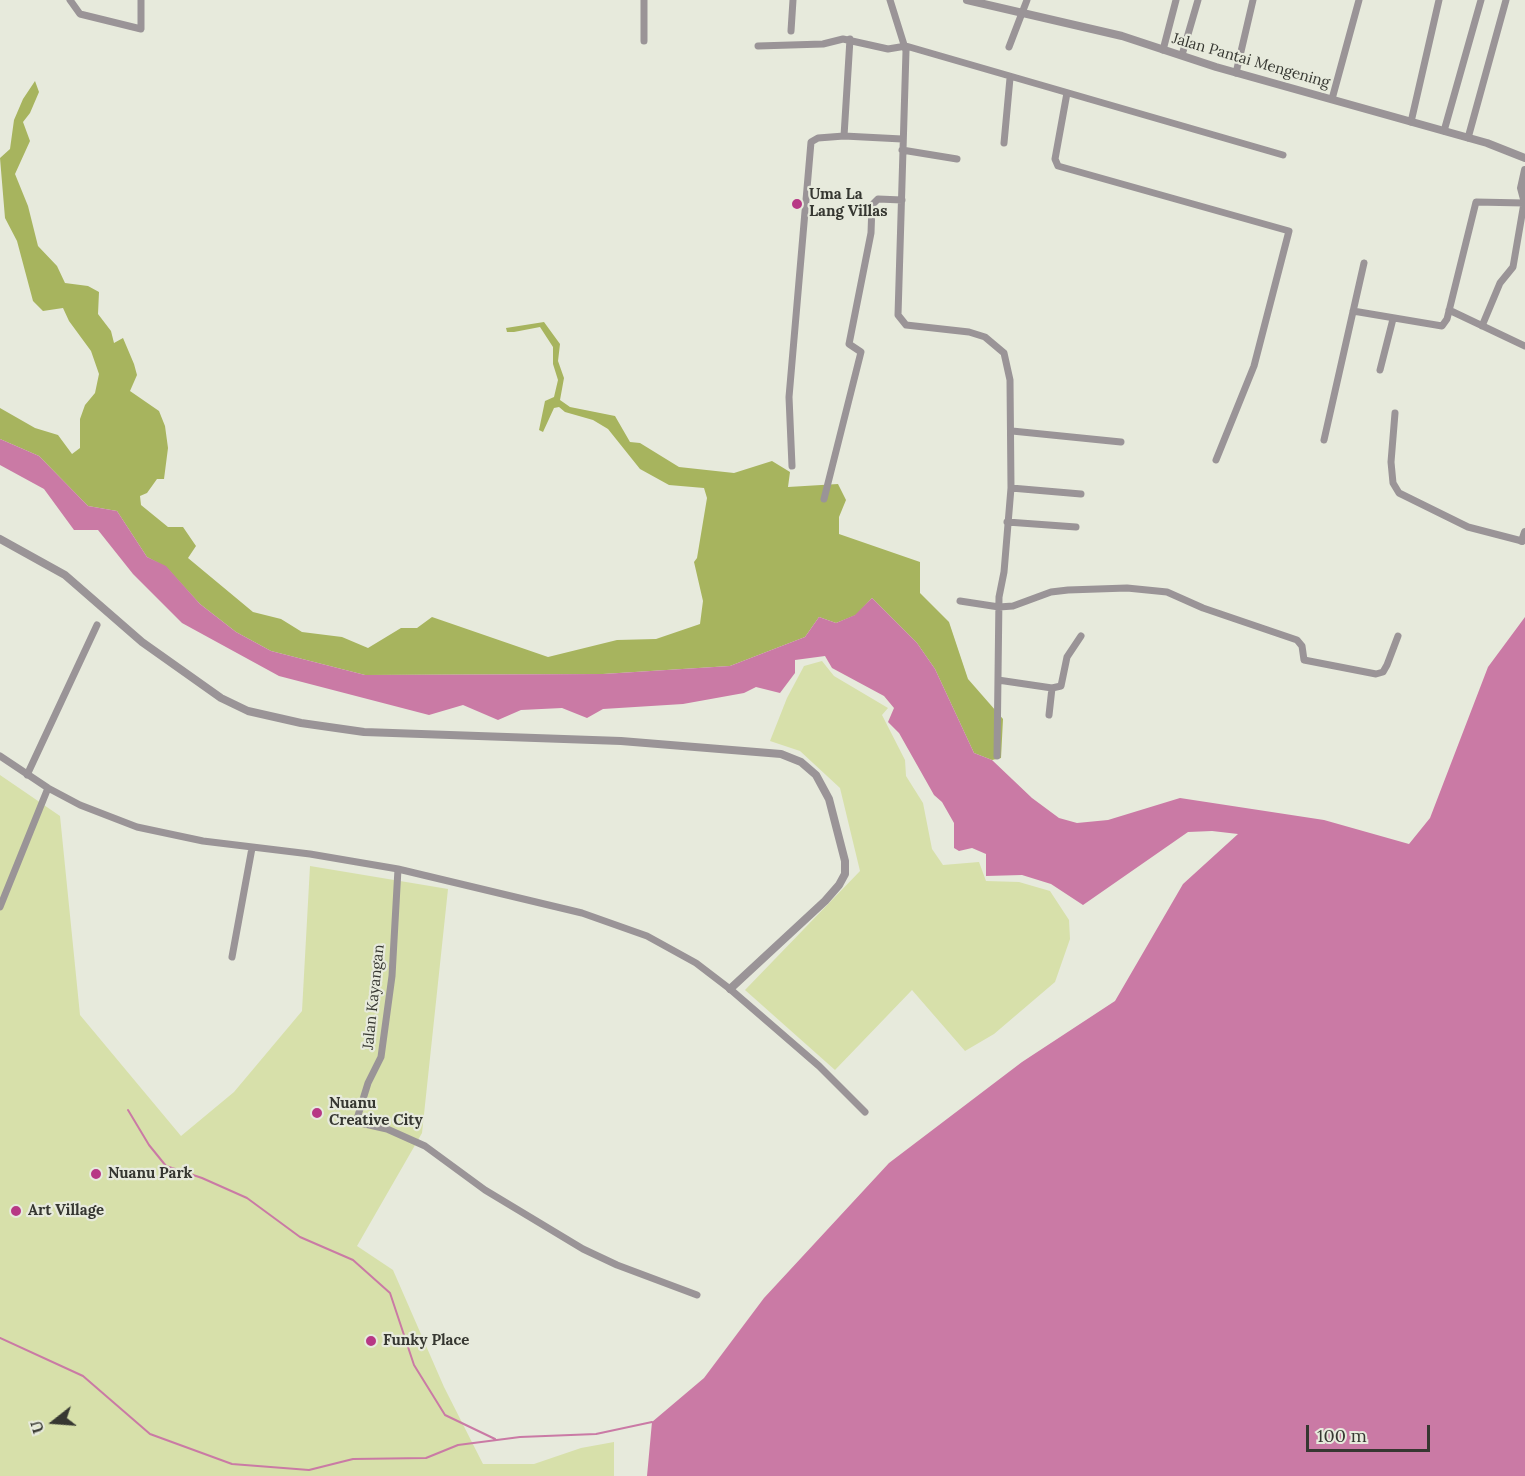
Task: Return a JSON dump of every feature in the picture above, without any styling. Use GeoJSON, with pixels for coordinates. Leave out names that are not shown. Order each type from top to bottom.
{"type":"FeatureCollection","features":[{"type":"Feature","properties":{"kind":"street"},"geometry":{"type":"LineString","coordinates":[[70,0],[80,14],[141,29],[141,0]]}},
{"type":"Feature","properties":{"kind":"street"},"geometry":{"type":"LineString","coordinates":[[644,0],[644,41]]}},
{"type":"Feature","properties":{"kind":"street"},"geometry":{"type":"LineString","coordinates":[[791,32],[794,0]]}},
{"type":"Feature","properties":{"kind":"street"},"geometry":{"type":"LineString","coordinates":[[890,0],[891,12],[906,49],[897,308],[900,321],[906,325],[985,337],[997,344],[1004,353],[1010,380],[1011,488],[999,607],[997,756]]}},
{"type":"Feature","properties":{"kind":"street","name":"Jalan Pantai Mengening"},"geometry":{"type":"LineString","coordinates":[[968,0],[1023,12],[1182,55],[1236,73],[1444,130],[1525,158]]}},
{"type":"Feature","properties":{"kind":"street"},"geometry":{"type":"LineString","coordinates":[[1009,47],[1026,0]]}},
{"type":"Feature","properties":{"kind":"street"},"geometry":{"type":"LineString","coordinates":[[1163,50],[1176,0]]}},
{"type":"Feature","properties":{"kind":"street"},"geometry":{"type":"LineString","coordinates":[[1182,55],[1198,0]]}},
{"type":"Feature","properties":{"kind":"street"},"geometry":{"type":"LineString","coordinates":[[1236,73],[1253,0]]}},
{"type":"Feature","properties":{"kind":"street"},"geometry":{"type":"LineString","coordinates":[[1332,99],[1359,0]]}},
{"type":"Feature","properties":{"kind":"street"},"geometry":{"type":"LineString","coordinates":[[1411,122],[1439,0]]}},
{"type":"Feature","properties":{"kind":"street"},"geometry":{"type":"LineString","coordinates":[[1444,130],[1481,0]]}},
{"type":"Feature","properties":{"kind":"street"},"geometry":{"type":"LineString","coordinates":[[1468,138],[1506,0]]}},
{"type":"Feature","properties":{"kind":"street"},"geometry":{"type":"LineString","coordinates":[[844,136],[850,39]]}},
{"type":"Feature","properties":{"kind":"street"},"geometry":{"type":"LineString","coordinates":[[758,46],[823,44],[850,39],[888,49],[906,49],[1283,155]]}},
{"type":"Feature","properties":{"kind":"street"},"geometry":{"type":"LineString","coordinates":[[1004,143],[1010,78]]}},
{"type":"Feature","properties":{"kind":"street"},"geometry":{"type":"LineString","coordinates":[[1067,93],[1055,159],[1058,166],[1289,231],[1254,366],[1216,460]]}},
{"type":"Feature","properties":{"kind":"street"},"geometry":{"type":"LineString","coordinates":[[792,465],[789,397],[811,141],[818,138],[844,136],[902,139]]}},
{"type":"Feature","properties":{"kind":"street"},"geometry":{"type":"LineString","coordinates":[[902,150],[957,159]]}},
{"type":"Feature","properties":{"kind":"street"},"geometry":{"type":"LineString","coordinates":[[1482,326],[1499,286],[1513,267],[1524,203],[1521,188],[1525,170]]}},
{"type":"Feature","properties":{"kind":"street"},"geometry":{"type":"LineString","coordinates":[[824,499],[861,352],[849,344],[871,233],[872,205],[878,199],[902,200]]}},
{"type":"Feature","properties":{"kind":"street"},"geometry":{"type":"LineString","coordinates":[[1353,311],[1439,327],[1445,323],[1449,310],[1476,202],[1524,203]]}},
{"type":"Feature","properties":{"kind":"street"},"geometry":{"type":"LineString","coordinates":[[1324,440],[1364,263]]}},
{"type":"Feature","properties":{"kind":"street"},"geometry":{"type":"LineString","coordinates":[[1449,310],[1525,346]]}},
{"type":"Feature","properties":{"kind":"street"},"geometry":{"type":"LineString","coordinates":[[1380,370],[1393,319]]}},
{"type":"Feature","properties":{"kind":"street"},"geometry":{"type":"LineString","coordinates":[[1395,413],[1391,462],[1393,483],[1399,493],[1468,527],[1522,541],[1525,532]]}},
{"type":"Feature","properties":{"kind":"street"},"geometry":{"type":"LineString","coordinates":[[1012,431],[1121,442]]}},
{"type":"Feature","properties":{"kind":"street"},"geometry":{"type":"LineString","coordinates":[[1011,488],[1081,494]]}},
{"type":"Feature","properties":{"kind":"street"},"geometry":{"type":"LineString","coordinates":[[1007,522],[1076,527]]}},
{"type":"Feature","properties":{"kind":"street"},"geometry":{"type":"LineString","coordinates":[[0,539],[65,575],[142,642],[220,698],[248,711],[301,723],[364,732],[621,741],[781,754],[801,762],[816,775],[829,799],[845,861],[845,874],[825,901],[730,989]]}},
{"type":"Feature","properties":{"kind":"street"},"geometry":{"type":"LineString","coordinates":[[960,601],[999,607],[1020,604],[1051,592],[1068,590],[1127,588],[1167,592],[1184,597],[1203,608],[1297,640],[1302,646],[1304,660],[1376,674],[1385,670],[1398,636]]}},
{"type":"Feature","properties":{"kind":"street"},"geometry":{"type":"LineString","coordinates":[[27,775],[97,625]]}},
{"type":"Feature","properties":{"kind":"street"},"geometry":{"type":"LineString","coordinates":[[998,680],[1052,688],[1063,683],[1067,657],[1081,636]]}},
{"type":"Feature","properties":{"kind":"street"},"geometry":{"type":"LineString","coordinates":[[1049,715],[1052,688]]}},
{"type":"Feature","properties":{"kind":"street"},"geometry":{"type":"LineString","coordinates":[[0,756],[48,788],[80,805],[137,827],[203,841],[398,869],[542,902],[625,928],[667,945],[730,989],[819,1066],[866,1112]]}},
{"type":"Feature","properties":{"kind":"street"},"geometry":{"type":"LineString","coordinates":[[0,907],[48,788]]}},
{"type":"Feature","properties":{"kind":"street"},"geometry":{"type":"LineString","coordinates":[[232,957],[252,848]]}},
{"type":"Feature","properties":{"kind":"street","name":"Jalan Kayangan"},"geometry":{"type":"LineString","coordinates":[[398,869],[392,976],[381,1057],[368,1083],[356,1122],[387,1129],[425,1146],[485,1190],[584,1249],[617,1265],[697,1295]]}},
{"type":"Feature","properties":{"kind":"green space"},"geometry":{"type":"Polygon","coordinates":[[[35,81],[39,92],[30,113],[23,122],[30,141],[15,174],[28,206],[38,246],[57,266],[65,283],[88,286],[99,292],[98,314],[111,331],[114,343],[123,338],[134,364],[137,375],[130,391],[159,411],[165,426],[168,448],[164,479],[157,479],[147,493],[140,496],[141,505],[168,527],[183,527],[196,546],[188,558],[253,612],[281,619],[302,632],[342,637],[368,648],[401,628],[417,628],[432,617],[548,657],[617,640],[656,639],[700,624],[703,601],[694,562],[697,558],[707,498],[704,488],[669,485],[640,469],[608,429],[593,420],[565,412],[559,407],[554,408],[543,432],[539,430],[545,401],[554,397],[558,380],[553,364],[553,347],[540,327],[514,332],[507,332],[506,328],[544,322],[560,344],[558,361],[564,378],[560,400],[570,407],[615,416],[630,442],[640,443],[679,467],[734,473],[772,461],[790,472],[788,487],[838,484],[846,500],[839,517],[839,534],[920,562],[920,593],[949,622],[968,679],[1003,719],[1001,758],[992,760],[974,753],[935,669],[917,643],[872,598],[856,615],[836,623],[819,617],[805,637],[730,666],[603,674],[365,675],[271,651],[236,632],[200,604],[166,567],[147,557],[117,511],[88,506],[39,456],[0,439],[0,408],[35,428],[58,435],[72,454],[80,448],[80,419],[85,405],[95,393],[99,374],[91,351],[69,321],[63,308],[43,311],[33,301],[17,241],[5,218],[0,158],[10,149],[14,120],[23,99],[35,81]]]}},
{"type":"Feature","properties":{"kind":"green space"},"geometry":{"type":"Polygon","coordinates":[[[822,661],[834,676],[888,708],[882,715],[905,760],[906,776],[923,803],[932,849],[943,865],[979,862],[986,881],[1019,882],[1050,891],[1069,920],[1070,939],[1055,982],[994,1034],[965,1051],[912,990],[835,1070],[745,990],[860,871],[840,788],[800,751],[770,741],[787,698],[804,666],[822,661]]]}},
{"type":"Feature","properties":{"kind":"green space","name":"Nuanu Creative City"},"geometry":{"type":"Polygon","coordinates":[[[0,775],[60,816],[80,1015],[181,1136],[234,1092],[302,1011],[310,866],[448,889],[422,1133],[357,1246],[393,1270],[444,1387],[483,1464],[534,1464],[581,1448],[614,1442],[614,1476],[0,1476],[0,775]]]}},
{"type":"Feature","properties":{"kind":"shaded area"},"geometry":{"type":"Polygon","coordinates":[[[0,439],[39,456],[88,506],[117,511],[147,557],[166,566],[200,604],[236,632],[271,651],[365,675],[603,674],[730,666],[805,637],[819,617],[836,623],[855,615],[872,598],[917,643],[935,669],[974,753],[992,760],[1032,798],[1059,818],[1077,823],[1108,820],[1180,798],[1324,820],[1409,844],[1430,818],[1488,667],[1525,617],[1525,1476],[647,1476],[652,1422],[704,1378],[764,1298],[889,1163],[1022,1062],[1115,1001],[1183,884],[1238,834],[1212,831],[1188,832],[1083,905],[1051,884],[1022,875],[986,876],[986,854],[972,848],[959,851],[954,848],[954,823],[942,802],[934,795],[899,733],[888,722],[894,708],[884,696],[832,668],[825,656],[795,660],[795,673],[780,693],[756,687],[744,693],[683,704],[603,709],[587,718],[562,708],[521,710],[498,720],[463,705],[429,715],[279,676],[182,623],[133,574],[98,530],[74,530],[44,489],[0,465],[0,439]]]}},
{"type":"Feature","properties":{"kind":"waterway"},"geometry":{"type":"LineString","coordinates":[[128,1110],[149,1145],[166,1166],[202,1178],[247,1198],[300,1237],[353,1260],[390,1293],[414,1365],[445,1415],[495,1439]]}},
{"type":"Feature","properties":{"kind":"waterway"},"geometry":{"type":"LineString","coordinates":[[0,1338],[83,1376],[150,1434],[232,1464],[309,1470],[353,1459],[426,1458],[458,1445],[520,1437],[596,1434],[652,1422]]}},
{"type":"Feature","properties":{"kind":"place","name":"Uma La Lang Villas"},"geometry":{"type":"Point","coordinates":[797,204]}},
{"type":"Feature","properties":{"kind":"place","name":"Nuanu Creative City"},"geometry":{"type":"Point","coordinates":[317,1113]}},
{"type":"Feature","properties":{"kind":"place","name":"Nuanu Park"},"geometry":{"type":"Point","coordinates":[96,1174]}},
{"type":"Feature","properties":{"kind":"place","name":"Art Village"},"geometry":{"type":"Point","coordinates":[16,1211]}},
{"type":"Feature","properties":{"kind":"place","name":"Funky Place"},"geometry":{"type":"Point","coordinates":[371,1341]}}]}
